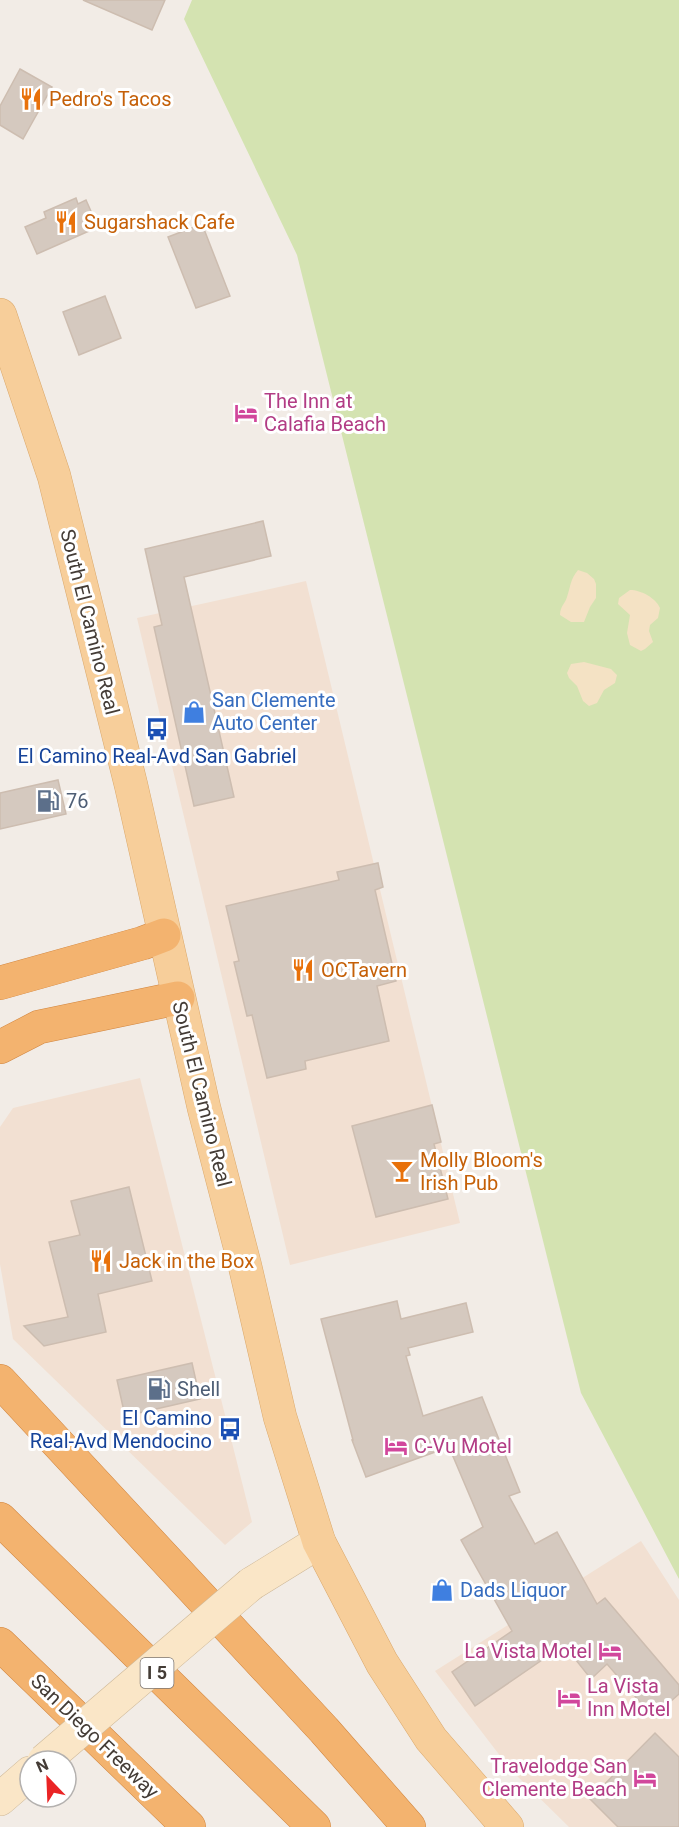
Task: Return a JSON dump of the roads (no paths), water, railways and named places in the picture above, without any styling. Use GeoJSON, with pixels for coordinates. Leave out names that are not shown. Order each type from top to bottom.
{"type":"FeatureCollection","features":[{"type":"Feature","properties":{"kind":"highway"},"geometry":{"type":"LineString","coordinates":[[0,983],[164,935]]}},
{"type":"Feature","properties":{"kind":"highway"},"geometry":{"type":"LineString","coordinates":[[0,1047],[39,1027],[178,998]]}},
{"type":"Feature","properties":{"kind":"highway"},"geometry":{"type":"LineString","coordinates":[[0,1381],[324,1730],[409,1827]]}},
{"type":"Feature","properties":{"kind":"highway","name":"I 5"},"geometry":{"type":"LineString","coordinates":[[0,1519],[314,1827]]}},
{"type":"Feature","properties":{"kind":"highway","name":"San Diego Freeway"},"geometry":{"type":"LineString","coordinates":[[0,1644],[189,1827]]}},
{"type":"Feature","properties":{"kind":"highway"},"geometry":{"type":"LineString","coordinates":[[135,1773],[178,1827]]}},
{"type":"Feature","properties":{"kind":"main road","name":"South El Camino Real"},"geometry":{"type":"LineString","coordinates":[[0,315],[54,476],[131,785],[178,998],[207,1120],[246,1266],[280,1417],[319,1542],[382,1664],[431,1739],[507,1827]]}},
{"type":"Feature","properties":{"kind":"main road"},"geometry":{"type":"LineString","coordinates":[[58,1749],[251,1584],[319,1542]]}},
{"type":"Feature","properties":{"kind":"main road"},"geometry":{"type":"LineString","coordinates":[[0,1799],[18,1783]]}},
{"type":"Feature","properties":{"kind":"place","name":"Pedro's Tacos"},"geometry":{"type":"Point","coordinates":[31,99]}},
{"type":"Feature","properties":{"kind":"place","name":"Sugarshack Cafe"},"geometry":{"type":"Point","coordinates":[66,222]}},
{"type":"Feature","properties":{"kind":"place","name":"The Inn at Calafia Beach"},"geometry":{"type":"Point","coordinates":[246,413]}},
{"type":"Feature","properties":{"kind":"place","name":"San Clemente Auto Center"},"geometry":{"type":"Point","coordinates":[194,712]}},
{"type":"Feature","properties":{"kind":"place","name":"El Camino Real-Avd San Gabriel"},"geometry":{"type":"Point","coordinates":[157,729]}},
{"type":"Feature","properties":{"kind":"place","name":"76"},"geometry":{"type":"Point","coordinates":[48,801]}},
{"type":"Feature","properties":{"kind":"place","name":"OCTavern"},"geometry":{"type":"Point","coordinates":[303,970]}},
{"type":"Feature","properties":{"kind":"place","name":"Molly Bloom's Irish Pub"},"geometry":{"type":"Point","coordinates":[402,1171]}},
{"type":"Feature","properties":{"kind":"place","name":"Jack in the Box"},"geometry":{"type":"Point","coordinates":[101,1261]}},
{"type":"Feature","properties":{"kind":"place","name":"Shell"},"geometry":{"type":"Point","coordinates":[159,1389]}},
{"type":"Feature","properties":{"kind":"place","name":"El Camino Real-Avd Mendocino"},"geometry":{"type":"Point","coordinates":[230,1429]}},
{"type":"Feature","properties":{"kind":"place","name":"C-Vu Motel"},"geometry":{"type":"Point","coordinates":[396,1446]}},
{"type":"Feature","properties":{"kind":"place","name":"Dads Liquor"},"geometry":{"type":"Point","coordinates":[442,1590]}},
{"type":"Feature","properties":{"kind":"place","name":"La Vista Motel"},"geometry":{"type":"Point","coordinates":[610,1651]}},
{"type":"Feature","properties":{"kind":"place","name":"La Vista Inn Motel"},"geometry":{"type":"Point","coordinates":[569,1698]}},
{"type":"Feature","properties":{"kind":"place","name":"Travelodge San Clemente Beach"},"geometry":{"type":"Point","coordinates":[645,1778]}}]}
